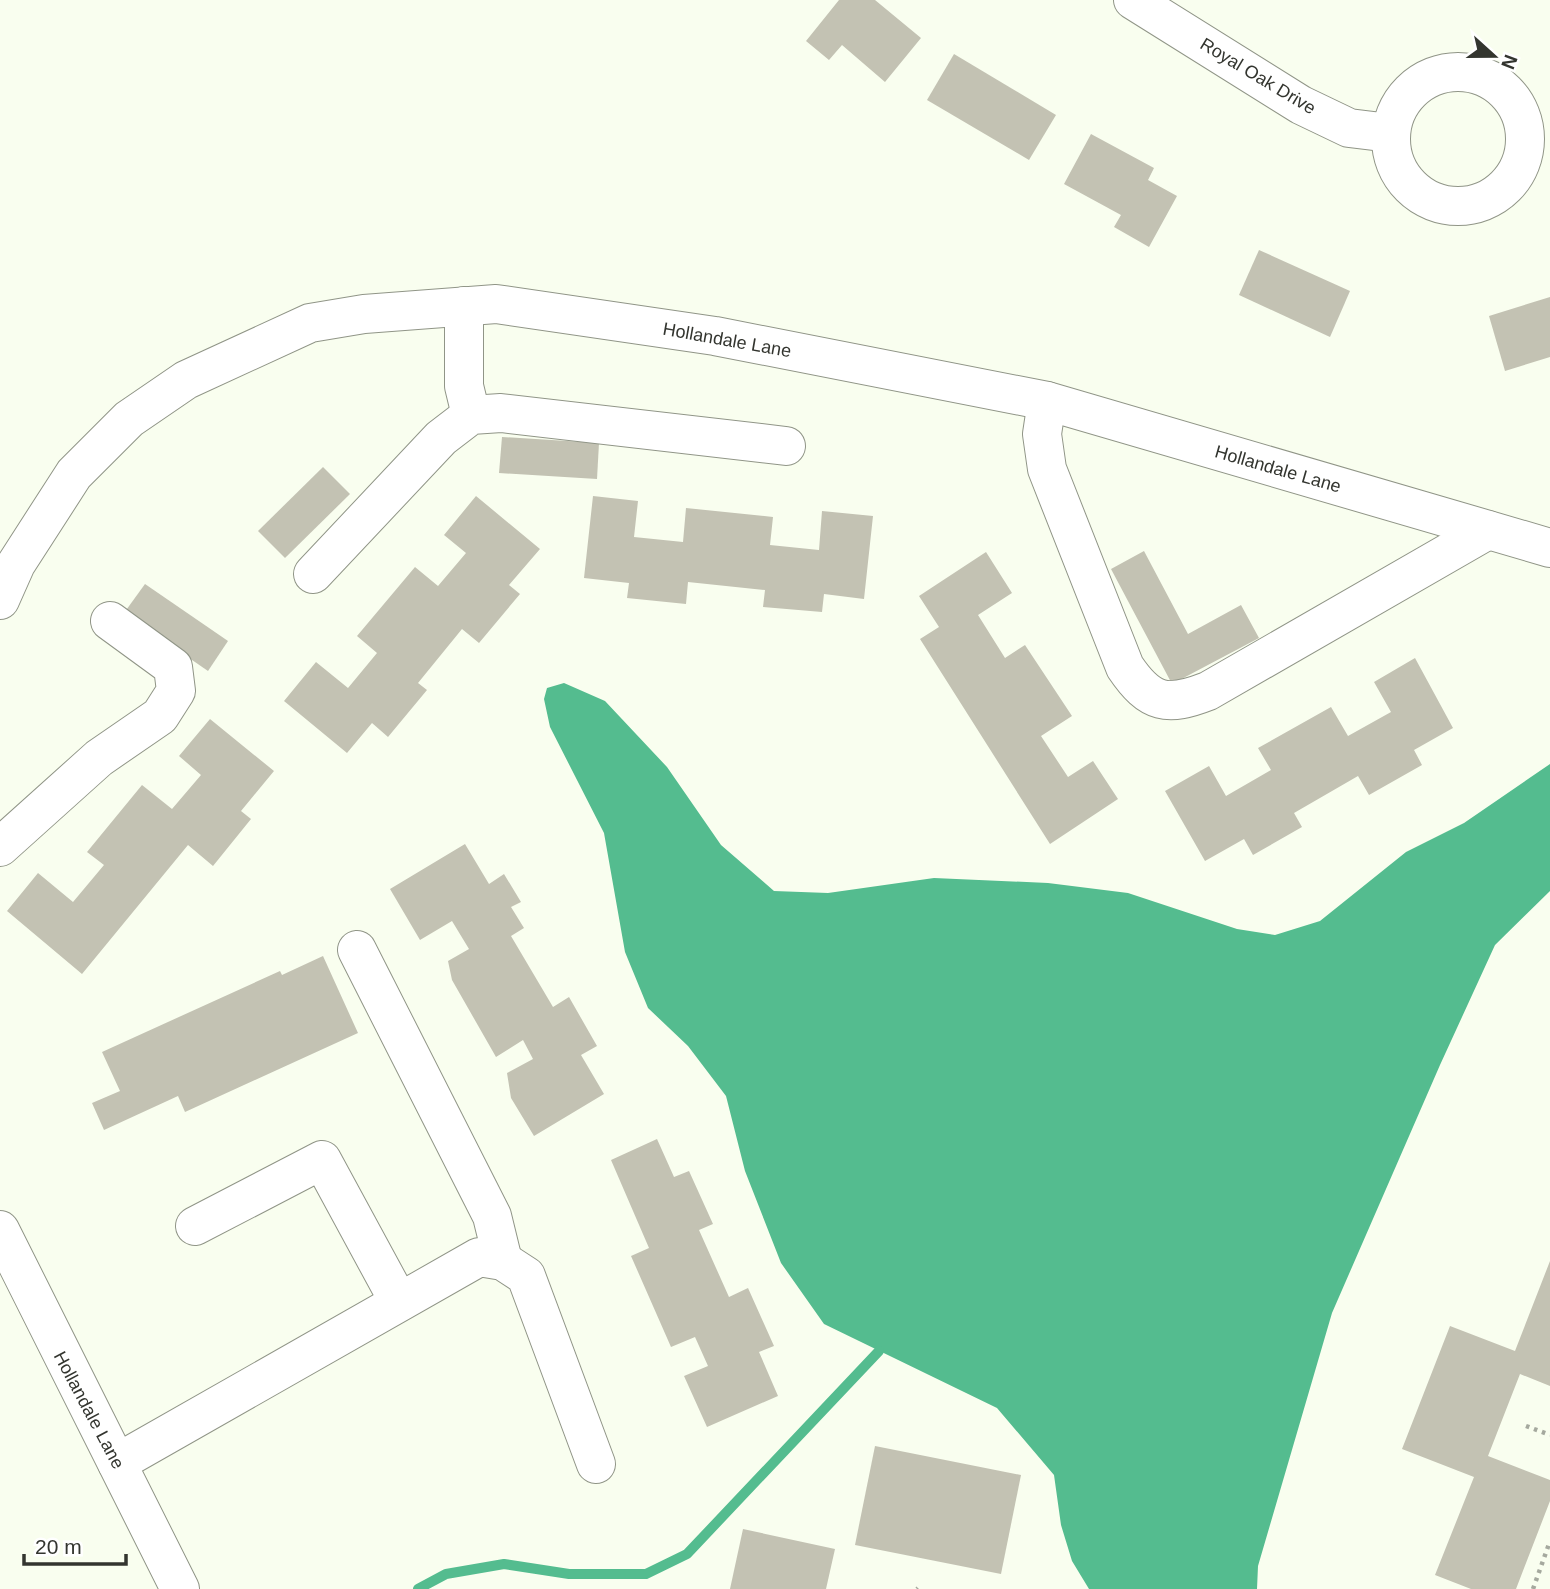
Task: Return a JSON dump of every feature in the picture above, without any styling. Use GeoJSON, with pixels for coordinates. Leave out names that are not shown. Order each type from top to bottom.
{"type":"FeatureCollection","features":[{"type":"Feature","properties":{"kind":"street","name":"Royal Oak Drive"},"geometry":{"type":"LineString","coordinates":[[1133,0],[1301,105],[1349,128],[1390,133]]}},
{"type":"Feature","properties":{"kind":"street","name":"Hollandale Lane"},"geometry":{"type":"LineString","coordinates":[[0,600],[16,564],[74,474],[129,419],[186,380],[310,323],[364,314],[496,304],[715,336],[1047,401],[1550,548]]}},
{"type":"Feature","properties":{"kind":"street"},"geometry":{"type":"LineString","coordinates":[[464,306],[464,386],[471,415]]}},
{"type":"Feature","properties":{"kind":"street"},"geometry":{"type":"LineString","coordinates":[[1047,401],[1042,434],[1047,470],[1125,667],[1138,687],[1161,700],[1180,702],[1208,691],[1488,530]]}},
{"type":"Feature","properties":{"kind":"street"},"geometry":{"type":"LineString","coordinates":[[313,574],[441,438],[471,415],[501,413],[786,446]]}},
{"type":"Feature","properties":{"kind":"street"},"geometry":{"type":"LineString","coordinates":[[0,848],[100,758],[147,727],[170,705],[176,691],[173,667],[110,621]]}},
{"type":"Feature","properties":{"kind":"street"},"geometry":{"type":"LineString","coordinates":[[357,950],[492,1216],[503,1261]]}},
{"type":"Feature","properties":{"kind":"street"},"geometry":{"type":"LineString","coordinates":[[195,1226],[322,1160],[399,1302]]}},
{"type":"Feature","properties":{"kind":"street","name":"Hollandale Lane"},"geometry":{"type":"LineString","coordinates":[[0,1230],[180,1589]]}},
{"type":"Feature","properties":{"kind":"street"},"geometry":{"type":"LineString","coordinates":[[117,1463],[479,1257],[503,1261],[526,1276],[596,1464]]}},
{"type":"Feature","properties":{"kind":"path"},"geometry":{"type":"LineString","coordinates":[[1526,1426],[1550,1435]]}},
{"type":"Feature","properties":{"kind":"path"},"geometry":{"type":"LineString","coordinates":[[1534,1589],[1550,1541]]}},
{"type":"Feature","properties":{"kind":"shaded area"},"geometry":{"type":"Polygon","coordinates":[[[564,683],[605,701],[667,767],[721,845],[774,891],[828,893],[934,878],[1048,883],[1128,893],[1237,929],[1275,935],[1320,921],[1406,852],[1464,823],[1550,764],[1550,891],[1495,945],[1332,1313],[1258,1566],[1257,1589],[1089,1589],[1072,1561],[1061,1525],[1054,1475],[997,1408],[824,1324],[781,1263],[745,1171],[726,1096],[688,1046],[648,1008],[625,952],[604,833],[550,727],[544,699],[547,688],[564,683]]]}},
{"type":"Feature","properties":{"kind":"building"},"geometry":{"type":"Polygon","coordinates":[[[839,0],[875,0],[921,38],[885,82],[842,45],[829,60],[806,41],[839,0]]]}},
{"type":"Feature","properties":{"kind":"building"},"geometry":{"type":"Polygon","coordinates":[[[954,54],[1056,115],[1029,160],[927,100],[954,54]]]}},
{"type":"Feature","properties":{"kind":"building"},"geometry":{"type":"Polygon","coordinates":[[[1091,134],[1154,168],[1148,180],[1177,196],[1149,247],[1114,227],[1121,215],[1064,184],[1091,134]]]}},
{"type":"Feature","properties":{"kind":"building"},"geometry":{"type":"Polygon","coordinates":[[[1259,250],[1350,291],[1330,337],[1239,295],[1259,250]]]}},
{"type":"Feature","properties":{"kind":"building"},"geometry":{"type":"Polygon","coordinates":[[[1550,297],[1550,357],[1505,371],[1489,316],[1550,297]]]}},
{"type":"Feature","properties":{"kind":"building"},"geometry":{"type":"Polygon","coordinates":[[[502,437],[599,443],[597,479],[499,473],[502,437]]]}},
{"type":"Feature","properties":{"kind":"building"},"geometry":{"type":"Polygon","coordinates":[[[323,467],[350,494],[285,558],[258,531],[323,467]]]}},
{"type":"Feature","properties":{"kind":"building"},"geometry":{"type":"Polygon","coordinates":[[[476,496],[540,549],[509,585],[520,594],[479,643],[462,629],[418,683],[427,690],[388,737],[372,723],[347,753],[284,701],[316,662],[348,688],[377,653],[357,636],[415,567],[438,586],[466,553],[444,535],[476,496]]]}},
{"type":"Feature","properties":{"kind":"building"},"geometry":{"type":"Polygon","coordinates":[[[593,496],[638,501],[634,537],[683,542],[686,508],[773,517],[770,545],[819,550],[822,511],[873,516],[864,599],[824,594],[822,612],[763,607],[765,590],[688,582],[686,604],[627,598],[629,583],[584,578],[593,496]]]}},
{"type":"Feature","properties":{"kind":"building"},"geometry":{"type":"Polygon","coordinates":[[[1144,551],[1188,634],[1241,605],[1259,638],[1172,684],[1111,569],[1144,551]]]}},
{"type":"Feature","properties":{"kind":"building"},"geometry":{"type":"Polygon","coordinates":[[[986,552],[1012,593],[978,615],[1005,658],[1025,645],[1072,716],[1041,736],[1068,777],[1093,761],[1118,799],[1050,844],[920,639],[939,627],[919,596],[986,552]]]}},
{"type":"Feature","properties":{"kind":"building"},"geometry":{"type":"Polygon","coordinates":[[[145,584],[228,641],[208,671],[124,613],[145,584]]]}},
{"type":"Feature","properties":{"kind":"building"},"geometry":{"type":"Polygon","coordinates":[[[1415,658],[1453,728],[1414,750],[1422,765],[1369,795],[1358,776],[1294,813],[1302,827],[1253,855],[1244,839],[1205,861],[1165,791],[1209,766],[1226,796],[1271,770],[1258,748],[1331,707],[1348,736],[1391,712],[1374,682],[1415,658]]]}},
{"type":"Feature","properties":{"kind":"building"},"geometry":{"type":"Polygon","coordinates":[[[210,719],[274,771],[241,811],[251,819],[213,866],[188,845],[82,974],[7,911],[38,873],[73,902],[104,865],[87,852],[142,785],[172,809],[201,775],[179,756],[210,719]]]}},
{"type":"Feature","properties":{"kind":"building"},"geometry":{"type":"Polygon","coordinates":[[[465,844],[489,884],[504,874],[521,902],[511,907],[524,928],[511,936],[553,1007],[569,997],[597,1046],[581,1055],[604,1094],[534,1136],[511,1098],[507,1073],[533,1059],[523,1040],[496,1057],[452,980],[448,961],[469,949],[452,921],[420,940],[390,889],[465,844]]]}},
{"type":"Feature","properties":{"kind":"building"},"geometry":{"type":"Polygon","coordinates":[[[323,956],[358,1033],[185,1112],[178,1096],[104,1130],[92,1103],[120,1091],[102,1052],[280,971],[282,975],[323,956]]]}},
{"type":"Feature","properties":{"kind":"building"},"geometry":{"type":"Polygon","coordinates":[[[657,1139],[674,1177],[689,1171],[713,1224],[699,1230],[729,1297],[748,1288],[774,1346],[759,1352],[778,1396],[707,1427],[684,1376],[708,1366],[695,1337],[671,1347],[631,1256],[649,1248],[611,1160],[657,1139]]]}},
{"type":"Feature","properties":{"kind":"building"},"geometry":{"type":"Polygon","coordinates":[[[1550,1261],[1550,1386],[1520,1374],[1488,1456],[1550,1480],[1550,1501],[1516,1589],[1471,1589],[1435,1575],[1474,1477],[1402,1449],[1450,1326],[1515,1351],[1550,1261]]]}},
{"type":"Feature","properties":{"kind":"building"},"geometry":{"type":"Polygon","coordinates":[[[875,1446],[1021,1475],[1001,1574],[855,1545],[875,1446]]]}},
{"type":"Feature","properties":{"kind":"building"},"geometry":{"type":"Polygon","coordinates":[[[743,1529],[835,1549],[826,1589],[730,1589],[743,1529]]]}},
{"type":"Feature","properties":{"kind":"waterway"},"geometry":{"type":"LineString","coordinates":[[418,1589],[446,1574],[504,1564],[569,1574],[646,1574],[687,1554],[879,1351]]}}]}
